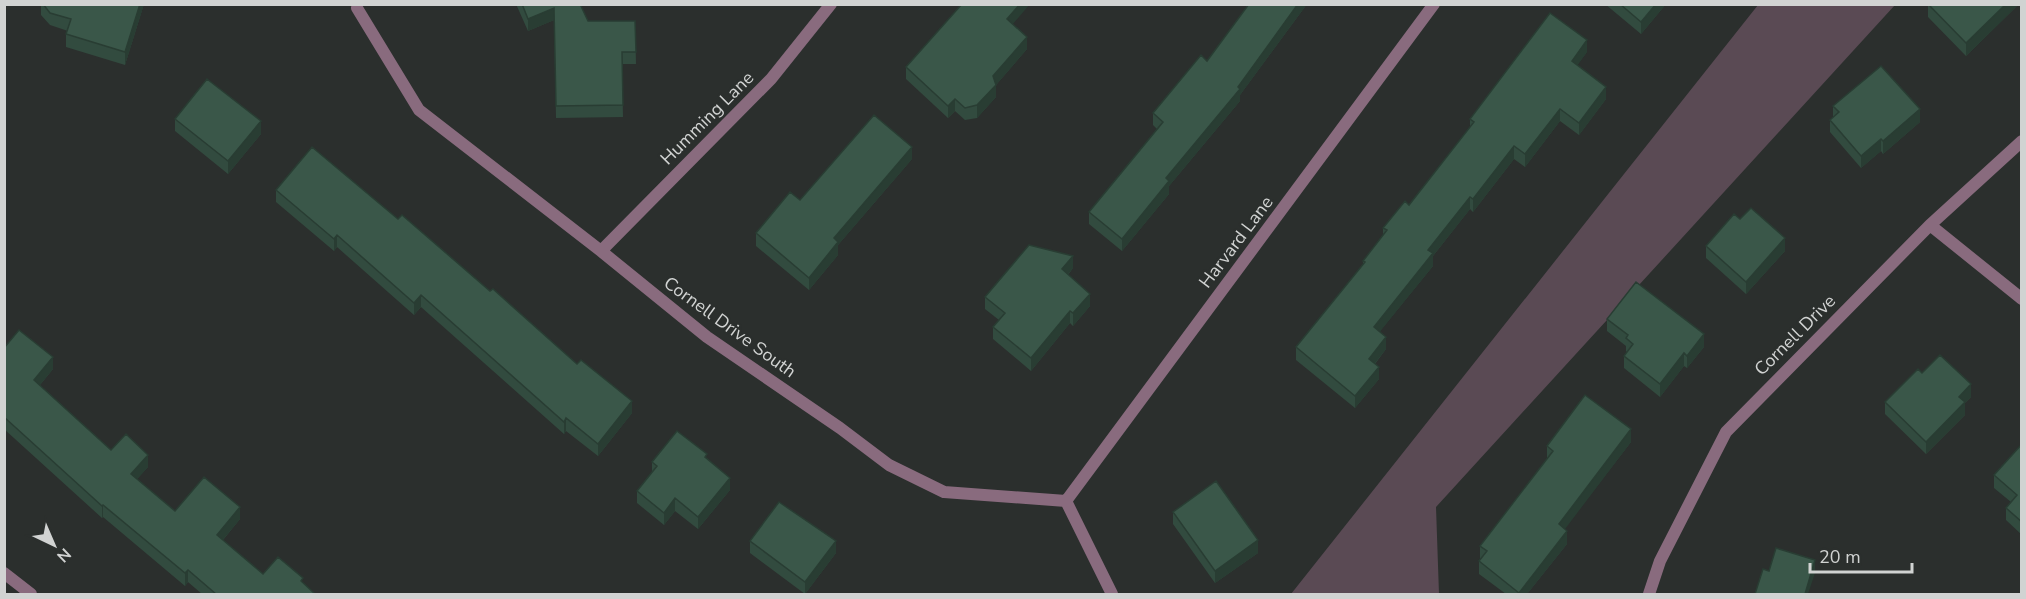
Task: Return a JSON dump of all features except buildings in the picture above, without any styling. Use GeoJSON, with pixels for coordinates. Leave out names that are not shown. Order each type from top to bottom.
{"type":"FeatureCollection","features":[{"type":"Feature","properties":{"kind":"street","name":"Humming Lane"},"geometry":{"type":"LineString","coordinates":[[601,251],[771,79],[831,4]]}},
{"type":"Feature","properties":{"kind":"street","name":"Harvard Lane"},"geometry":{"type":"LineString","coordinates":[[1066,501],[1434,4]]}},
{"type":"Feature","properties":{"kind":"street","name":"Cornell Drive South"},"geometry":{"type":"LineString","coordinates":[[357,8],[419,110],[601,251],[706,337],[840,428],[889,465],[944,492],[1066,501]]}},
{"type":"Feature","properties":{"kind":"street","name":"Cornell Drive"},"geometry":{"type":"LineString","coordinates":[[1648,594],[1660,561],[1726,432],[1930,225],[2022,141]]}},
{"type":"Feature","properties":{"kind":"street"},"geometry":{"type":"LineString","coordinates":[[1930,225],[2022,299]]}},
{"type":"Feature","properties":{"kind":"street"},"geometry":{"type":"LineString","coordinates":[[1066,501],[1112,594]]}},
{"type":"Feature","properties":{"kind":"street"},"geometry":{"type":"LineString","coordinates":[[4,573],[31,594]]}},
{"type":"Feature","properties":{"kind":"shaded area"},"geometry":{"type":"Polygon","coordinates":[[[1758,5],[1895,5],[1436,507],[1439,594],[1291,594],[1758,5]]]}}]}
